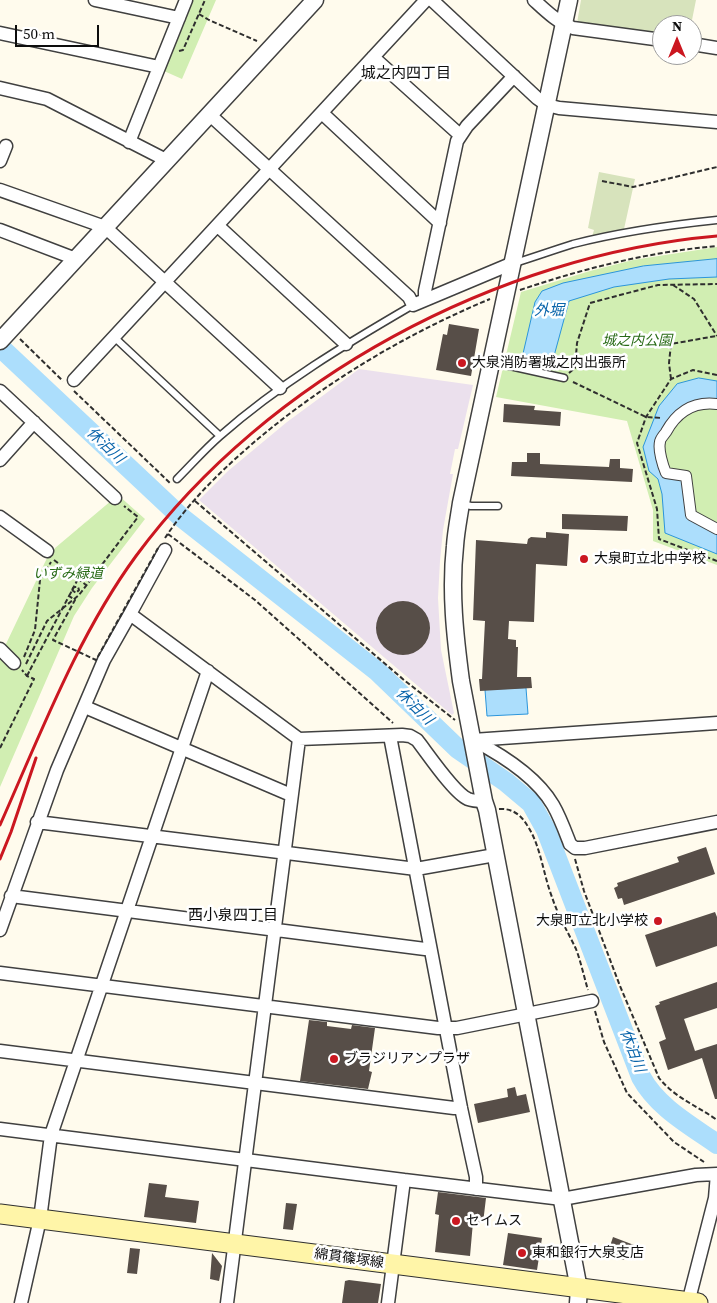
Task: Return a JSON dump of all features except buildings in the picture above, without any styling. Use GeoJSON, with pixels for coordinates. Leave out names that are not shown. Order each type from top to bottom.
{"type":"FeatureCollection","features":[{"type":"Feature","properties":{"kind":"main road","name":"綿貫篠塚線"},"geometry":{"type":"LineString","coordinates":[[0,1214],[393,1265],[579,1296],[692,1303]]}},
{"type":"Feature","properties":{"kind":"street"},"geometry":{"type":"LineString","coordinates":[[95,0],[179,18]]}},
{"type":"Feature","properties":{"kind":"street"},"geometry":{"type":"LineString","coordinates":[[129,142],[186,0]]}},
{"type":"Feature","properties":{"kind":"street"},"geometry":{"type":"LineString","coordinates":[[6,335],[315,0]]}},
{"type":"Feature","properties":{"kind":"street"},"geometry":{"type":"LineString","coordinates":[[70,383],[218,226],[269,168],[426,0]]}},
{"type":"Feature","properties":{"kind":"street"},"geometry":{"type":"LineString","coordinates":[[432,0],[537,98],[547,105],[559,108],[717,122]]}},
{"type":"Feature","properties":{"kind":"street"},"geometry":{"type":"LineString","coordinates":[[534,0],[564,25],[579,29],[652,39]]}},
{"type":"Feature","properties":{"kind":"street"},"geometry":{"type":"LineString","coordinates":[[569,0],[461,503],[455,546],[453,615],[460,681],[487,810],[579,1296]]}},
{"type":"Feature","properties":{"kind":"street"},"geometry":{"type":"LineString","coordinates":[[0,33],[159,67]]}},
{"type":"Feature","properties":{"kind":"street"},"geometry":{"type":"LineString","coordinates":[[702,46],[717,48]]}},
{"type":"Feature","properties":{"kind":"street"},"geometry":{"type":"LineString","coordinates":[[373,57],[460,135]]}},
{"type":"Feature","properties":{"kind":"street"},"geometry":{"type":"LineString","coordinates":[[426,299],[425,291],[457,141],[460,135],[514,76]]}},
{"type":"Feature","properties":{"kind":"street"},"geometry":{"type":"LineString","coordinates":[[0,88],[47,99],[166,160]]}},
{"type":"Feature","properties":{"kind":"street"},"geometry":{"type":"LineString","coordinates":[[322,113],[440,223]]}},
{"type":"Feature","properties":{"kind":"street"},"geometry":{"type":"LineString","coordinates":[[209,114],[409,297],[413,305],[513,263]]}},
{"type":"Feature","properties":{"kind":"street"},"geometry":{"type":"LineString","coordinates":[[0,162],[6,146]]}},
{"type":"Feature","properties":{"kind":"street"},"geometry":{"type":"LineString","coordinates":[[0,190],[105,227],[280,388]]}},
{"type":"Feature","properties":{"kind":"street"},"geometry":{"type":"LineString","coordinates":[[218,226],[346,344]]}},
{"type":"Feature","properties":{"kind":"street"},"geometry":{"type":"LineString","coordinates":[[0,230],[76,259]]}},
{"type":"Feature","properties":{"kind":"street"},"geometry":{"type":"LineString","coordinates":[[0,391],[115,498]]}},
{"type":"Feature","properties":{"kind":"street"},"geometry":{"type":"LineString","coordinates":[[717,404],[695,405],[677,414],[660,442],[666,473],[686,476],[691,515],[717,529]]}},
{"type":"Feature","properties":{"kind":"street"},"geometry":{"type":"LineString","coordinates":[[0,460],[34,422]]}},
{"type":"Feature","properties":{"kind":"street"},"geometry":{"type":"LineString","coordinates":[[0,517],[50,555]]}},
{"type":"Feature","properties":{"kind":"street"},"geometry":{"type":"LineString","coordinates":[[0,930],[57,770],[104,660],[130,614],[162,549]]}},
{"type":"Feature","properties":{"kind":"street"},"geometry":{"type":"LineString","coordinates":[[130,614],[298,739],[410,736],[417,740],[464,797],[474,801],[484,801]]}},
{"type":"Feature","properties":{"kind":"street"},"geometry":{"type":"LineString","coordinates":[[0,649],[19,667]]}},
{"type":"Feature","properties":{"kind":"street"},"geometry":{"type":"LineString","coordinates":[[21,1303],[40,1219],[51,1135],[208,671]]}},
{"type":"Feature","properties":{"kind":"street"},"geometry":{"type":"LineString","coordinates":[[85,707],[291,796]]}},
{"type":"Feature","properties":{"kind":"street"},"geometry":{"type":"LineString","coordinates":[[474,746],[717,723]]}},
{"type":"Feature","properties":{"kind":"street"},"geometry":{"type":"LineString","coordinates":[[395,735],[430,948],[476,1177],[476,1189]]}},
{"type":"Feature","properties":{"kind":"street"},"geometry":{"type":"LineString","coordinates":[[227,1303],[298,739]]}},
{"type":"Feature","properties":{"kind":"street"},"geometry":{"type":"LineString","coordinates":[[474,746],[495,752],[524,772],[542,789],[554,806],[570,844],[576,848],[585,848],[717,822]]}},
{"type":"Feature","properties":{"kind":"street"},"geometry":{"type":"LineString","coordinates":[[38,822],[416,869],[495,855]]}},
{"type":"Feature","properties":{"kind":"street"},"geometry":{"type":"LineString","coordinates":[[11,896],[126,912],[425,949],[430,948]]}},
{"type":"Feature","properties":{"kind":"street"},"geometry":{"type":"LineString","coordinates":[[0,973],[447,1029],[592,1001]]}},
{"type":"Feature","properties":{"kind":"street"},"geometry":{"type":"LineString","coordinates":[[0,1051],[461,1108]]}},
{"type":"Feature","properties":{"kind":"street"},"geometry":{"type":"LineString","coordinates":[[0,1129],[562,1199],[696,1175],[717,1174],[715,1198],[692,1303]]}},
{"type":"Feature","properties":{"kind":"street"},"geometry":{"type":"LineString","coordinates":[[388,1303],[404,1180]]}},
{"type":"Feature","properties":{"kind":"lane"},"geometry":{"type":"LineString","coordinates":[[513,263],[573,244],[604,237],[717,220]]}},
{"type":"Feature","properties":{"kind":"lane"},"geometry":{"type":"LineString","coordinates":[[177,479],[220,436],[280,388],[346,344],[413,305]]}},
{"type":"Feature","properties":{"kind":"lane"},"geometry":{"type":"LineString","coordinates":[[114,337],[220,436]]}},
{"type":"Feature","properties":{"kind":"lane"},"geometry":{"type":"LineString","coordinates":[[492,362],[564,378]]}},
{"type":"Feature","properties":{"kind":"lane"},"geometry":{"type":"LineString","coordinates":[[461,503],[471,506],[498,506]]}},
{"type":"Feature","properties":{"kind":"path"},"geometry":{"type":"LineString","coordinates":[[176,51],[182,50],[204,0]]}},
{"type":"Feature","properties":{"kind":"path"},"geometry":{"type":"LineString","coordinates":[[199,14],[264,44]]}},
{"type":"Feature","properties":{"kind":"path"},"geometry":{"type":"LineString","coordinates":[[602,181],[633,187],[717,167]]}},
{"type":"Feature","properties":{"kind":"path"},"geometry":{"type":"LineString","coordinates":[[516,291],[606,264],[648,255],[717,246]]}},
{"type":"Feature","properties":{"kind":"path"},"geometry":{"type":"LineString","coordinates":[[672,420],[646,417],[564,378],[575,368],[578,343],[590,303],[658,285],[717,284]]}},
{"type":"Feature","properties":{"kind":"path"},"geometry":{"type":"LineString","coordinates":[[671,379],[669,363],[672,344],[716,336],[694,299],[673,285]]}},
{"type":"Feature","properties":{"kind":"path"},"geometry":{"type":"LineString","coordinates":[[395,735],[392,721],[313,650],[255,600],[169,533],[214,479],[242,452],[318,392],[402,340],[492,299]]}},
{"type":"Feature","properties":{"kind":"path"},"geometry":{"type":"LineString","coordinates":[[6,335],[70,383],[171,485]]}},
{"type":"Feature","properties":{"kind":"path"},"geometry":{"type":"LineString","coordinates":[[19,667],[47,621],[79,596],[138,517],[115,498]]}},
{"type":"Feature","properties":{"kind":"path"},"geometry":{"type":"LineString","coordinates":[[195,501],[404,680],[459,723]]}},
{"type":"Feature","properties":{"kind":"path"},"geometry":{"type":"LineString","coordinates":[[69,596],[75,600],[53,640],[96,660],[162,549]]}},
{"type":"Feature","properties":{"kind":"path"},"geometry":{"type":"LineString","coordinates":[[19,667],[35,630],[40,580],[47,567],[50,555],[86,586]]}},
{"type":"Feature","properties":{"kind":"path"},"geometry":{"type":"LineString","coordinates":[[28,676],[30,670],[69,596],[74,587],[78,587],[79,590],[76,593],[72,590],[78,579]]}},
{"type":"Feature","properties":{"kind":"path"},"geometry":{"type":"LineString","coordinates":[[0,748],[34,679],[19,667]]}},
{"type":"Feature","properties":{"kind":"path"},"geometry":{"type":"LineString","coordinates":[[574,857],[581,884],[620,986],[659,1078],[675,1095],[717,1120]]}},
{"type":"Feature","properties":{"kind":"shaded area"},"geometry":{"type":"Polygon","coordinates":[[[359,369],[473,385],[450,474],[453,474],[443,530],[440,561],[438,598],[441,650],[454,713],[452,715],[199,500],[228,471],[287,422],[359,369]]]}},
{"type":"Feature","properties":{"kind":"green space"},"geometry":{"type":"Polygon","coordinates":[[[191,0],[216,0],[182,79],[164,71],[169,61],[167,58],[191,0]]]}},
{"type":"Feature","properties":{"kind":"green space"},"geometry":{"type":"Polygon","coordinates":[[[581,0],[696,0],[693,15],[652,15],[652,34],[577,23],[581,0]]]}},
{"type":"Feature","properties":{"kind":"green space"},"geometry":{"type":"Polygon","coordinates":[[[599,172],[635,179],[624,229],[592,237],[594,230],[588,228],[599,172]]]}},
{"type":"Feature","properties":{"kind":"green space","name":"城之内公園"},"geometry":{"type":"Polygon","coordinates":[[[717,247],[717,565],[653,541],[653,510],[627,421],[496,397],[521,292],[633,260],[717,247]]]}},
{"type":"Feature","properties":{"kind":"green space","name":"いずみ緑道"},"geometry":{"type":"Polygon","coordinates":[[[118,495],[145,519],[92,588],[74,616],[0,787],[0,659],[15,670],[20,659],[5,646],[47,558],[55,548],[118,495]]]}},
{"type":"Feature","properties":{"kind":"water","name":"外堀"},"geometry":{"type":"Polygon","coordinates":[[[717,259],[717,277],[669,279],[614,287],[569,301],[551,367],[522,358],[535,302],[542,291],[563,283],[643,266],[717,259]]]}},
{"type":"Feature","properties":{"kind":"water"},"geometry":{"type":"Polygon","coordinates":[[[699,378],[717,381],[717,399],[698,400],[680,409],[666,422],[657,440],[656,450],[659,467],[683,479],[688,517],[717,532],[717,554],[665,533],[662,494],[658,479],[649,471],[643,447],[659,406],[677,384],[699,378]]]}},
{"type":"Feature","properties":{"kind":"water"},"geometry":{"type":"Polygon","coordinates":[[[526,688],[528,714],[487,716],[485,690],[526,688]]]}},
{"type":"Feature","properties":{"kind":"waterway","name":"休泊川"},"geometry":{"type":"LineString","coordinates":[[0,347],[181,517],[378,672],[458,749],[506,782],[531,803],[546,830],[641,1077],[648,1088],[665,1106],[717,1144]]}},
{"type":"Feature","properties":{"kind":"railway"},"geometry":{"type":"LineString","coordinates":[[0,825],[61,686],[115,587],[136,556],[190,492],[251,434],[320,382],[393,336],[471,299],[552,269],[635,248],[717,236]]}},
{"type":"Feature","properties":{"kind":"railway"},"geometry":{"type":"LineString","coordinates":[[0,859],[36,758]]}},
{"type":"Feature","properties":{"kind":"place","name":"大泉消防署城之内出張所"},"geometry":{"type":"Point","coordinates":[462,363]}},
{"type":"Feature","properties":{"kind":"place","name":"大泉町立北中学校"},"geometry":{"type":"Point","coordinates":[584,559]}},
{"type":"Feature","properties":{"kind":"place","name":"大泉町立北小学校"},"geometry":{"type":"Point","coordinates":[658,921]}},
{"type":"Feature","properties":{"kind":"place","name":"ブラジリアンプラザ"},"geometry":{"type":"Point","coordinates":[334,1059]}},
{"type":"Feature","properties":{"kind":"place","name":"セイムス"},"geometry":{"type":"Point","coordinates":[456,1221]}},
{"type":"Feature","properties":{"kind":"place","name":"東和銀行大泉支店"},"geometry":{"type":"Point","coordinates":[522,1253]}},
{"type":"Feature","properties":{"kind":"district","name":"城之内四丁目"},"geometry":{"type":"Point","coordinates":[406,74]}},
{"type":"Feature","properties":{"kind":"district","name":"西小泉四丁目"},"geometry":{"type":"Point","coordinates":[233,916]}}]}
